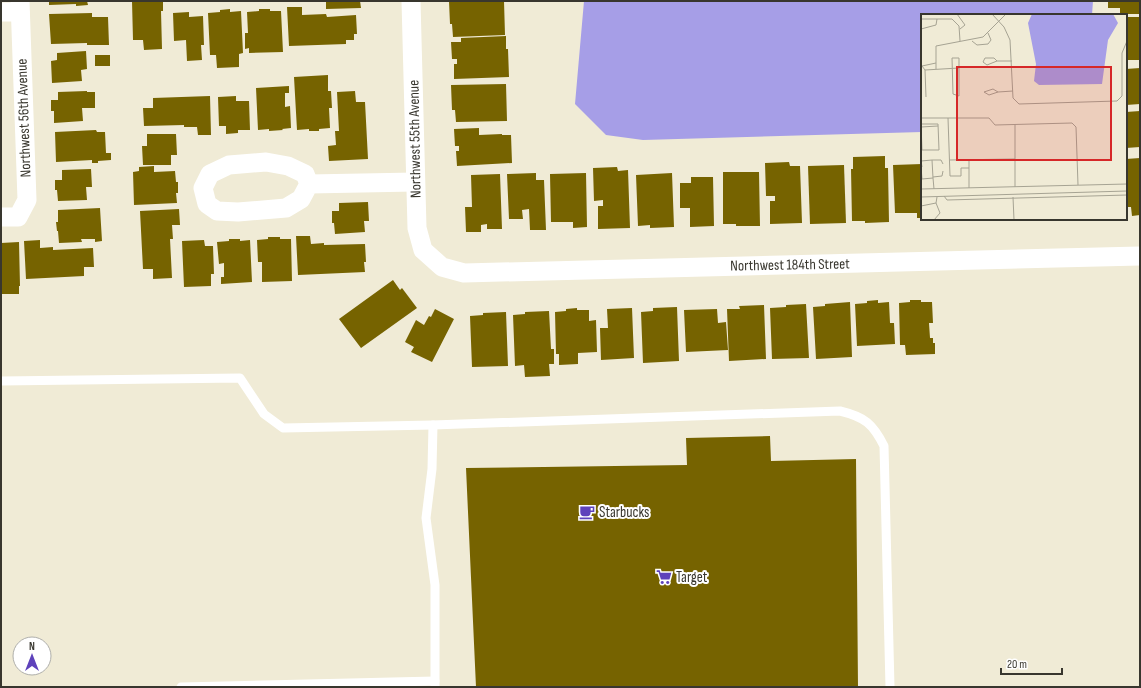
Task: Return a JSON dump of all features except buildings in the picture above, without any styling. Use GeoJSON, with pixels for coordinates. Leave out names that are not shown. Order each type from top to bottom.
{"type":"FeatureCollection","features":[{"type":"Feature","properties":{"kind":"street","name":"Northwest 55th Avenue"},"geometry":{"type":"LineString","coordinates":[[411,1],[417,228],[423,250],[442,267]]}},
{"type":"Feature","properties":{"kind":"street"},"geometry":{"type":"LineString","coordinates":[[1,12],[20,6]]}},
{"type":"Feature","properties":{"kind":"street","name":"Northwest 56th Avenue"},"geometry":{"type":"LineString","coordinates":[[1,217],[18,217],[27,200],[20,6]]}},
{"type":"Feature","properties":{"kind":"street"},"geometry":{"type":"LineString","coordinates":[[266,162],[288,166],[305,174],[309,184],[301,199],[286,208],[238,212],[217,211],[207,204],[203,188],[210,174],[229,165],[266,162]]}},
{"type":"Feature","properties":{"kind":"street"},"geometry":{"type":"LineString","coordinates":[[309,184],[415,182]]}},
{"type":"Feature","properties":{"kind":"street","name":"Northwest 184th Street"},"geometry":{"type":"LineString","coordinates":[[442,267],[464,273],[1140,256]]}},
{"type":"Feature","properties":{"kind":"lane"},"geometry":{"type":"LineString","coordinates":[[1,381],[240,378],[264,414],[283,428],[433,425],[840,411],[855,414],[868,422],[877,433],[884,446],[890,687]]}},
{"type":"Feature","properties":{"kind":"lane"},"geometry":{"type":"LineString","coordinates":[[181,687],[435,684],[435,585],[426,518],[432,468],[433,425]]}},
{"type":"Feature","properties":{"kind":"shaded area"},"geometry":{"type":"Polygon","coordinates":[[[584,1],[1093,1],[1092,14],[921,14],[921,132],[643,140],[606,135],[575,104],[584,1]]]}},
{"type":"Feature","properties":{"kind":"place","name":"Starbucks"},"geometry":{"type":"Point","coordinates":[587,512]}},
{"type":"Feature","properties":{"kind":"place","name":"Target"},"geometry":{"type":"Point","coordinates":[664,577]}}]}
